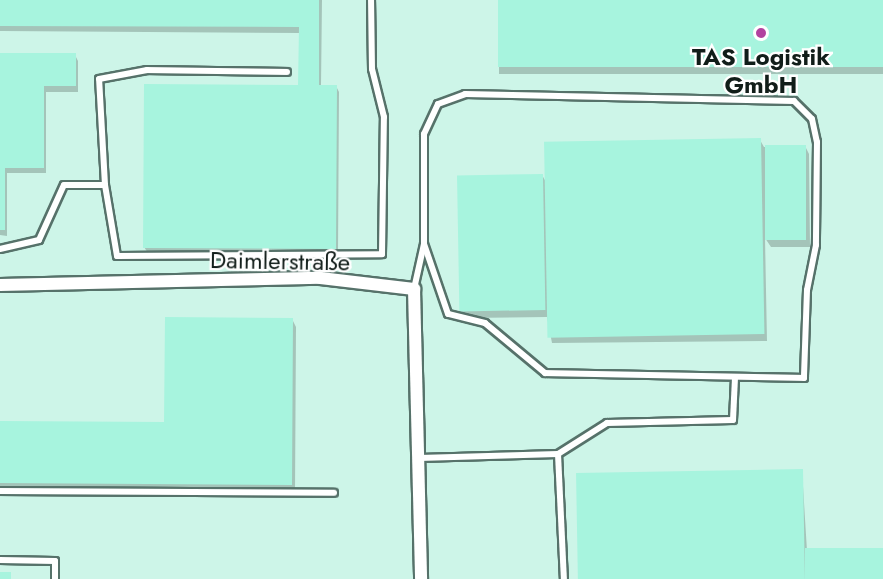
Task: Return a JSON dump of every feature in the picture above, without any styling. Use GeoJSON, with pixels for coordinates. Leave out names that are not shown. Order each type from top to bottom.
{"type":"FeatureCollection","features":[{"type":"Feature","properties":{"kind":"street","name":"Daimlerstraße"},"geometry":{"type":"LineString","coordinates":[[0,285],[320,278],[414,289]]}},
{"type":"Feature","properties":{"kind":"street"},"geometry":{"type":"LineString","coordinates":[[414,289],[421,579]]}},
{"type":"Feature","properties":{"kind":"lane"},"geometry":{"type":"LineString","coordinates":[[287,72],[147,70],[99,78],[105,185],[117,256],[382,254],[384,117],[372,69],[371,0]]}},
{"type":"Feature","properties":{"kind":"lane"},"geometry":{"type":"LineString","coordinates":[[414,289],[424,244],[423,134],[438,104],[465,94],[794,101],[812,119],[817,142],[816,245],[807,290],[804,378],[545,373],[485,323],[448,314],[424,244]]}},
{"type":"Feature","properties":{"kind":"lane"},"geometry":{"type":"LineString","coordinates":[[0,249],[39,240],[64,185],[105,185]]}},
{"type":"Feature","properties":{"kind":"lane"},"geometry":{"type":"LineString","coordinates":[[418,458],[558,454],[607,423],[733,420],[735,377]]}},
{"type":"Feature","properties":{"kind":"lane"},"geometry":{"type":"LineString","coordinates":[[558,454],[564,579]]}},
{"type":"Feature","properties":{"kind":"lane"},"geometry":{"type":"LineString","coordinates":[[0,491],[334,494]]}},
{"type":"Feature","properties":{"kind":"lane"},"geometry":{"type":"LineString","coordinates":[[0,560],[55,561],[55,579]]}},
{"type":"Feature","properties":{"kind":"shaded area"},"geometry":{"type":"Polygon","coordinates":[[[0,0],[883,0],[883,579],[0,579],[0,0]]]}},
{"type":"Feature","properties":{"kind":"building"},"geometry":{"type":"Polygon","coordinates":[[[0,0],[319,0],[319,85],[337,85],[336,249],[143,248],[144,84],[298,85],[299,27],[0,26],[0,0]]]}},
{"type":"Feature","properties":{"kind":"building","name":"TAS Logistik GmbH"},"geometry":{"type":"Polygon","coordinates":[[[498,0],[883,0],[883,67],[498,67],[498,0]]]}},
{"type":"Feature","properties":{"kind":"building"},"geometry":{"type":"Polygon","coordinates":[[[0,53],[76,53],[76,86],[44,86],[44,168],[5,168],[5,230],[0,230],[0,53]]]}},
{"type":"Feature","properties":{"kind":"building"},"geometry":{"type":"Polygon","coordinates":[[[761,138],[764,334],[547,338],[544,142],[761,138]]]}},
{"type":"Feature","properties":{"kind":"building"},"geometry":{"type":"Polygon","coordinates":[[[765,145],[806,145],[806,240],[765,240],[765,145]]]}},
{"type":"Feature","properties":{"kind":"building"},"geometry":{"type":"Polygon","coordinates":[[[543,174],[545,310],[459,311],[457,176],[543,174]]]}},
{"type":"Feature","properties":{"kind":"building"},"geometry":{"type":"Polygon","coordinates":[[[165,317],[293,318],[292,485],[0,483],[0,421],[164,422],[165,317]]]}},
{"type":"Feature","properties":{"kind":"building"},"geometry":{"type":"Polygon","coordinates":[[[803,469],[805,579],[578,579],[576,473],[803,469]]]}},
{"type":"Feature","properties":{"kind":"building"},"geometry":{"type":"Polygon","coordinates":[[[805,548],[883,548],[883,579],[805,579],[805,548]]]}},
{"type":"Feature","properties":{"kind":"building"},"geometry":{"type":"Polygon","coordinates":[[[0,572],[11,572],[11,579],[0,579],[0,572]]]}},
{"type":"Feature","properties":{"kind":"place","name":"TAS Logistik GmbH"},"geometry":{"type":"Point","coordinates":[761,33]}}]}
